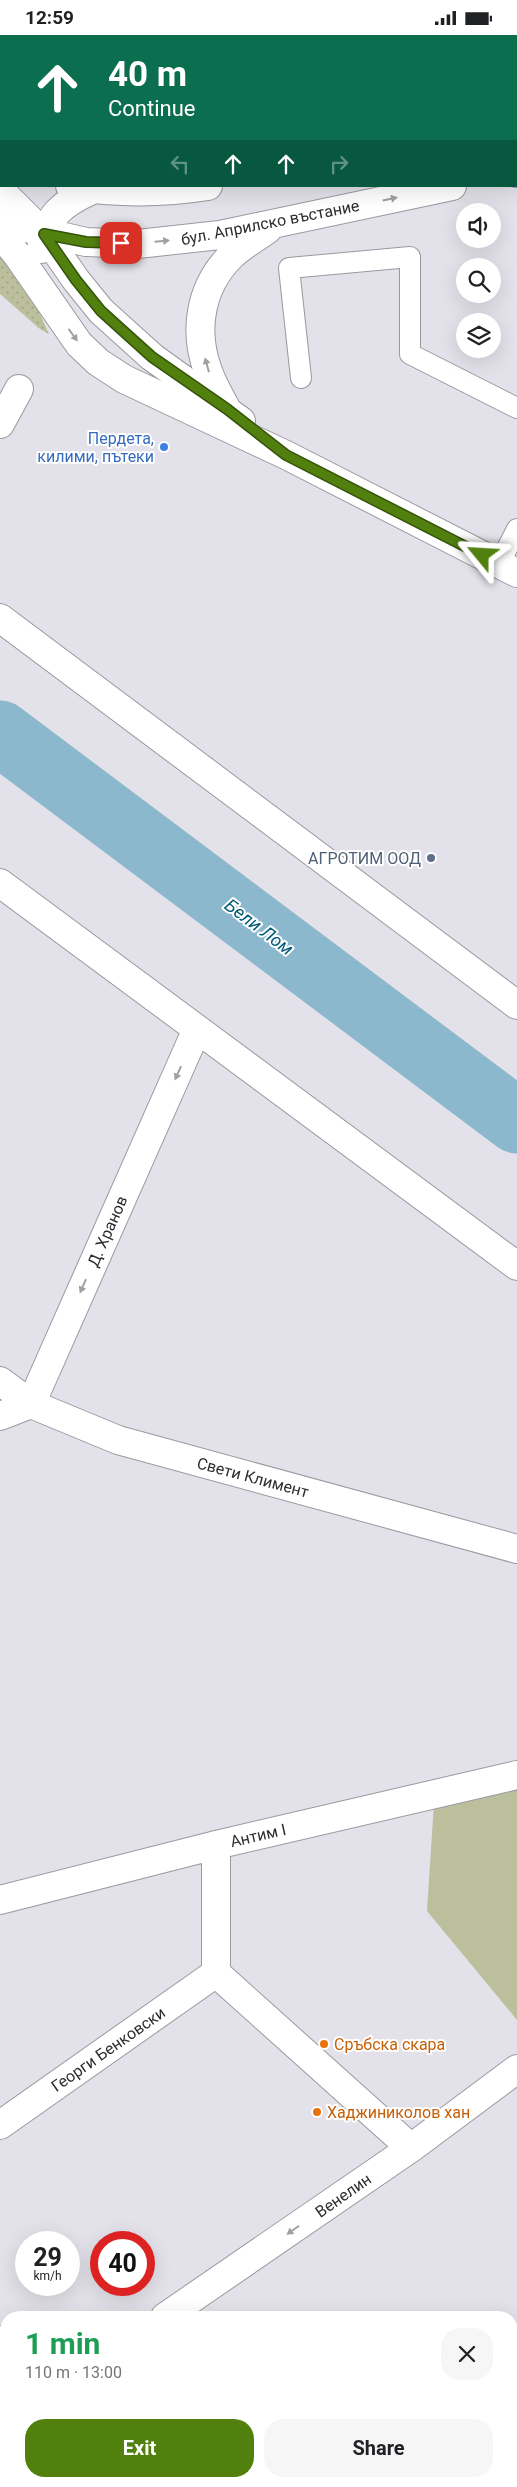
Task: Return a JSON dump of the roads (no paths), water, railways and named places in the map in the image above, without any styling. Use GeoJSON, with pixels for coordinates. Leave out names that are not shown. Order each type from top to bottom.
{"type":"FeatureCollection","features":[{"type":"Feature","properties":{"kind":"street"},"geometry":{"type":"LineString","coordinates":[[44,296],[39,262],[44,234],[60,207],[81,188],[142,191],[195,187]]}},
{"type":"Feature","properties":{"kind":"street","name":"бул. Априлско въстание"},"geometry":{"type":"LineString","coordinates":[[0,222],[44,234],[86,242],[138,244],[220,235],[447,187]]}},
{"type":"Feature","properties":{"kind":"street"},"geometry":{"type":"LineString","coordinates":[[0,190],[44,234],[76,280],[101,311],[152,357],[227,409],[286,455]]}},
{"type":"Feature","properties":{"kind":"street"},"geometry":{"type":"LineString","coordinates":[[227,409],[208,371],[198,324],[213,279],[231,256],[275,224]]}},
{"type":"Feature","properties":{"kind":"street"},"geometry":{"type":"LineString","coordinates":[[0,234],[18,256],[44,296],[79,343],[98,362],[124,379],[286,455],[508,569]]}},
{"type":"Feature","properties":{"kind":"street"},"geometry":{"type":"LineString","coordinates":[[0,423],[19,389]]}},
{"type":"Feature","properties":{"kind":"street"},"geometry":{"type":"LineString","coordinates":[[0,618],[517,1005]]}},
{"type":"Feature","properties":{"kind":"street"},"geometry":{"type":"LineString","coordinates":[[0,883],[517,1266]]}},
{"type":"Feature","properties":{"kind":"street","name":"Д. Хранов"},"geometry":{"type":"LineString","coordinates":[[31,1404],[198,1029]]}},
{"type":"Feature","properties":{"kind":"street","name":"Свети Климент"},"geometry":{"type":"LineString","coordinates":[[0,1381],[31,1404],[118,1440],[517,1549]]}},
{"type":"Feature","properties":{"kind":"street"},"geometry":{"type":"LineString","coordinates":[[0,1416],[31,1404]]}},
{"type":"Feature","properties":{"kind":"street","name":"Антим I"},"geometry":{"type":"LineString","coordinates":[[0,1900],[216,1845],[517,1775]]}},
{"type":"Feature","properties":{"kind":"street"},"geometry":{"type":"LineString","coordinates":[[216,1845],[216,1973],[411,2148]]}},
{"type":"Feature","properties":{"kind":"street","name":"Георги Бенковски"},"geometry":{"type":"LineString","coordinates":[[0,2125],[216,1973]]}},
{"type":"Feature","properties":{"kind":"street","name":"Венелин"},"geometry":{"type":"LineString","coordinates":[[174,2311],[411,2148],[517,2069]]}},
{"type":"Feature","properties":{"kind":"lane"},"geometry":{"type":"LineString","coordinates":[[301,378],[289,268],[410,257],[410,354],[517,407]]}},
{"type":"Feature","properties":{"kind":"lane"},"geometry":{"type":"LineString","coordinates":[[508,569],[517,529]]}},
{"type":"Feature","properties":{"kind":"waterway","name":"Бели Лом"},"geometry":{"type":"LineString","coordinates":[[0,733],[517,1121]]}},
{"type":"Feature","properties":{"kind":"place","name":"Пердета, килими, пътеки"},"geometry":{"type":"Point","coordinates":[164,447]}},
{"type":"Feature","properties":{"kind":"place","name":"АГРОТИМ ООД"},"geometry":{"type":"Point","coordinates":[431,858]}},
{"type":"Feature","properties":{"kind":"place","name":"Сръбска скара"},"geometry":{"type":"Point","coordinates":[324,2044]}},
{"type":"Feature","properties":{"kind":"place","name":"Хаджиниколов хан"},"geometry":{"type":"Point","coordinates":[317,2112]}}]}
